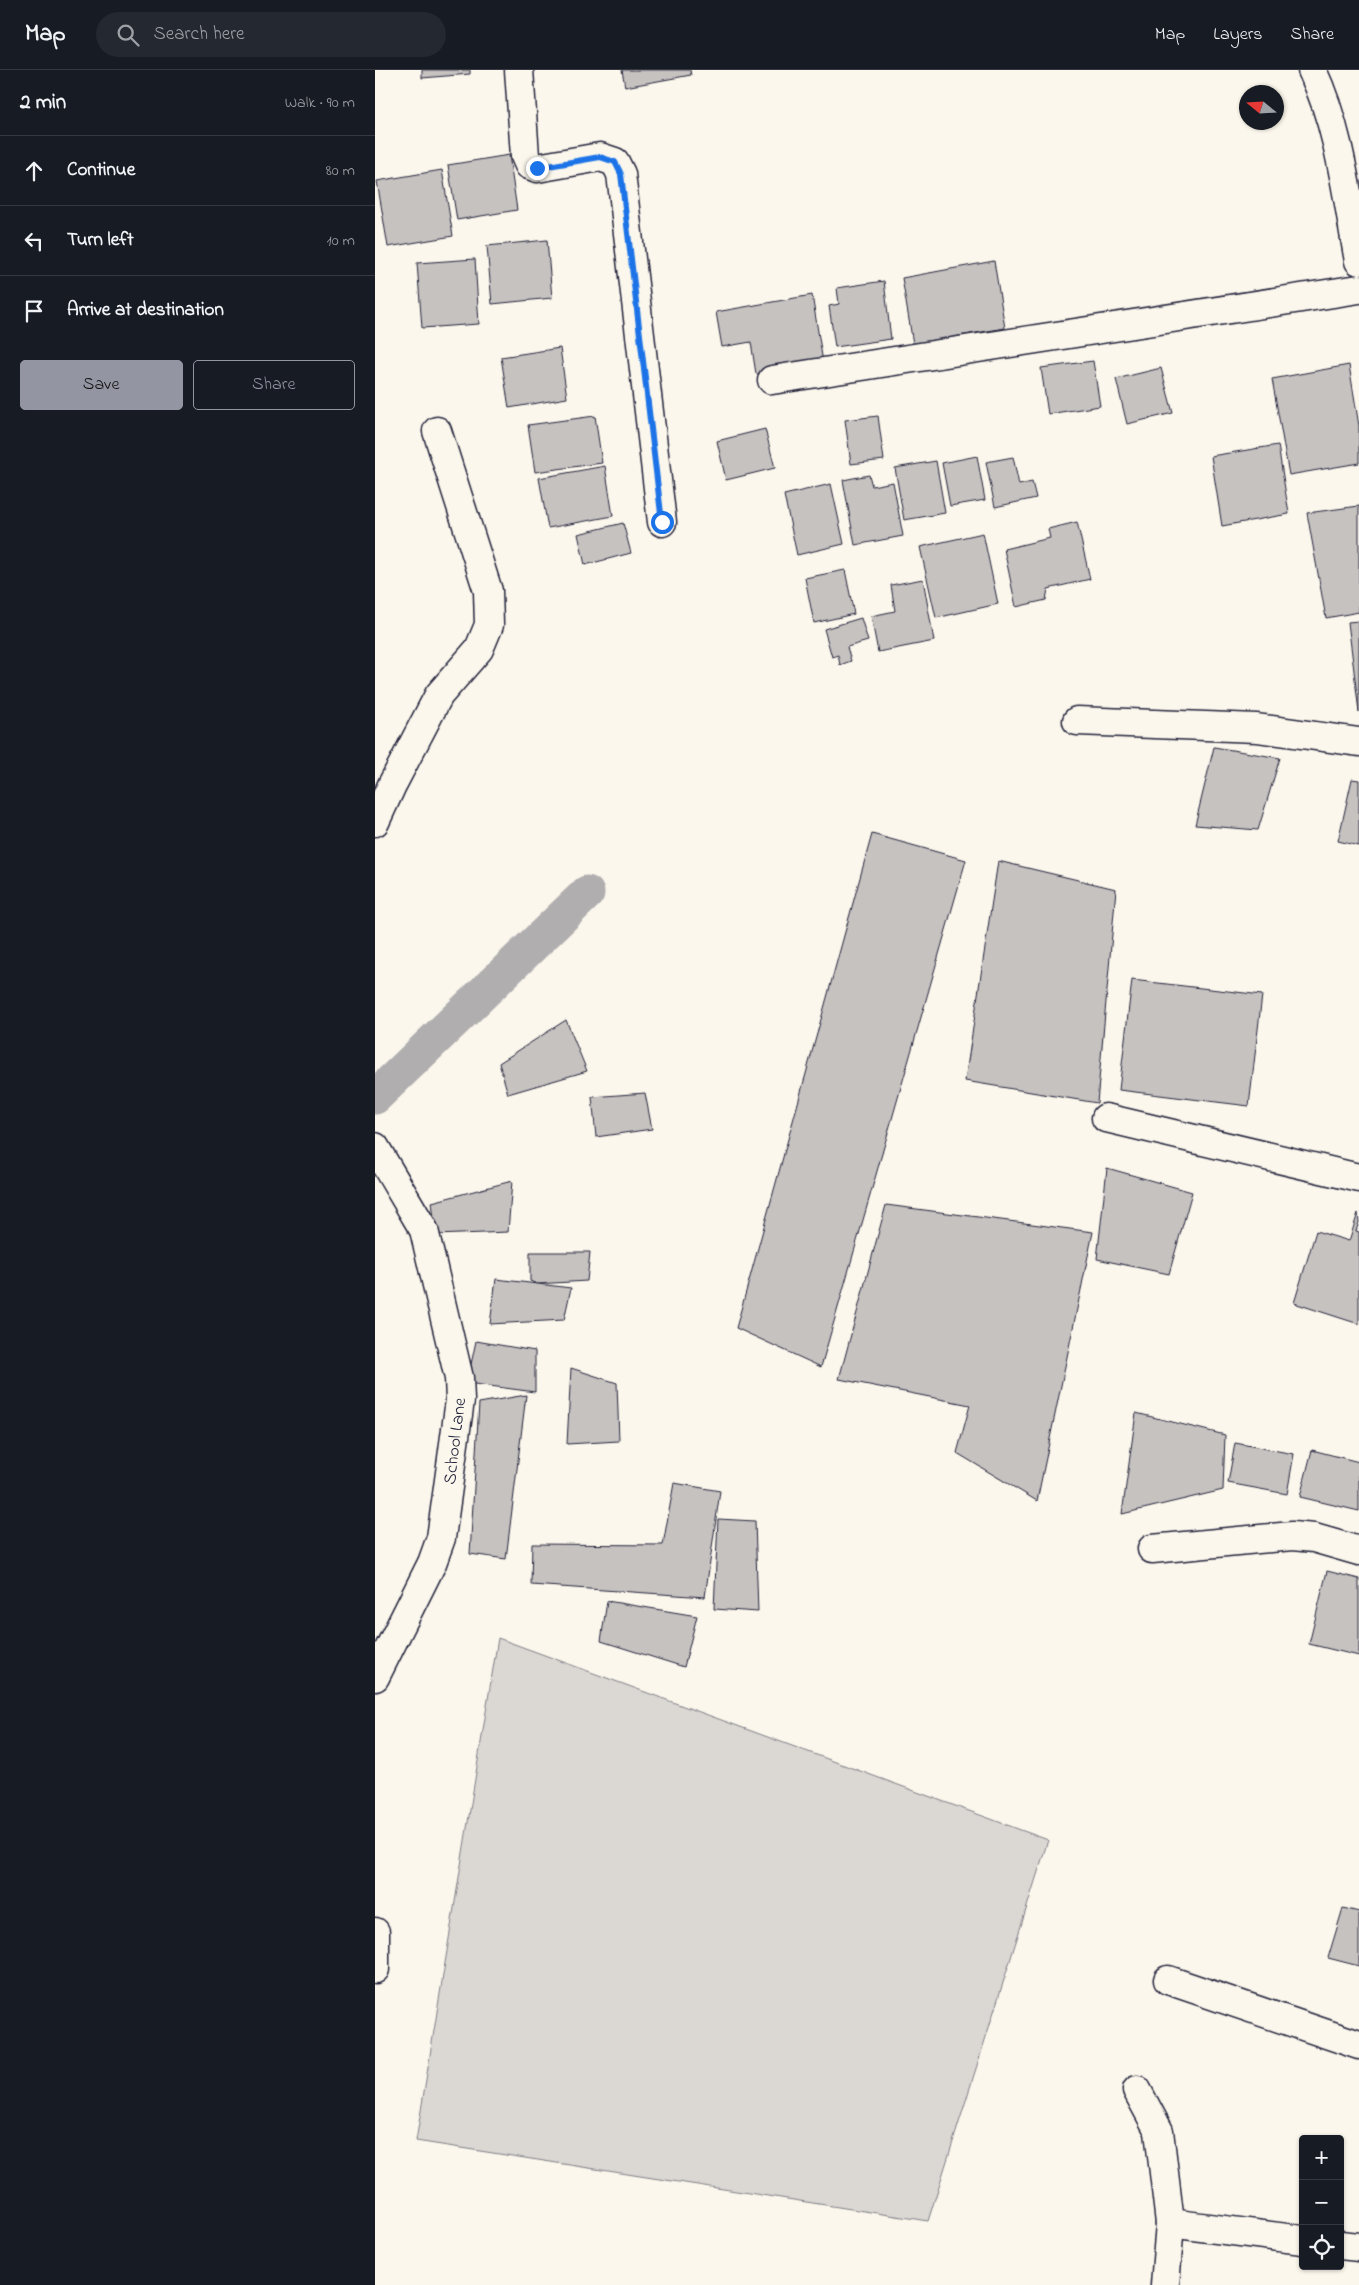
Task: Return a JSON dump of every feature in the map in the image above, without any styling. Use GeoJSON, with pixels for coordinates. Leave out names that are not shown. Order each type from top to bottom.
{"type":"FeatureCollection","features":[{"type":"Feature","properties":{"kind":"street"},"geometry":{"type":"LineString","coordinates":[[519,70],[525,156],[529,165],[537,168],[600,157],[615,162],[621,174],[662,522]]}},
{"type":"Feature","properties":{"kind":"street"},"geometry":{"type":"LineString","coordinates":[[1312,70],[1324,95],[1337,143],[1359,260]]}},
{"type":"Feature","properties":{"kind":"street"},"geometry":{"type":"LineString","coordinates":[[772,380],[1359,289]]}},
{"type":"Feature","properties":{"kind":"street"},"geometry":{"type":"LineString","coordinates":[[375,822],[392,784],[439,695],[479,649],[489,625],[488,591],[437,431]]}},
{"type":"Feature","properties":{"kind":"street"},"geometry":{"type":"LineString","coordinates":[[1077,721],[1257,728],[1359,742]]}},
{"type":"Feature","properties":{"kind":"street"},"geometry":{"type":"LineString","coordinates":[[1106,1118],[1359,1178]]}},
{"type":"Feature","properties":{"kind":"street","name":"School Lane"},"geometry":{"type":"LineString","coordinates":[[375,1147],[424,1230],[459,1378],[460,1400],[441,1538],[432,1563],[375,1677]]}},
{"type":"Feature","properties":{"kind":"street"},"geometry":{"type":"LineString","coordinates":[[1152,1549],[1292,1536],[1314,1538],[1359,1551]]}},
{"type":"Feature","properties":{"kind":"street"},"geometry":{"type":"LineString","coordinates":[[375,1932],[375,1969]]}},
{"type":"Feature","properties":{"kind":"street"},"geometry":{"type":"LineString","coordinates":[[1168,1980],[1359,2045]]}},
{"type":"Feature","properties":{"kind":"street"},"geometry":{"type":"LineString","coordinates":[[1137,2090],[1159,2131],[1170,2223],[1165,2285]]}},
{"type":"Feature","properties":{"kind":"street"},"geometry":{"type":"LineString","coordinates":[[1170,2223],[1299,2239]]}},
{"type":"Feature","properties":{"kind":"street"},"geometry":{"type":"LineString","coordinates":[[1344,2245],[1359,2247]]}},
{"type":"Feature","properties":{"kind":"shaded area"},"geometry":{"type":"Polygon","coordinates":[[[498,1638],[1048,1840],[928,2221],[416,2141],[498,1638]]]}},
{"type":"Feature","properties":{"kind":"building"},"geometry":{"type":"Polygon","coordinates":[[[422,70],[470,70],[470,74],[422,78],[422,70]]]}},
{"type":"Feature","properties":{"kind":"building"},"geometry":{"type":"Polygon","coordinates":[[[622,70],[690,70],[691,75],[625,87],[622,70]]]}},
{"type":"Feature","properties":{"kind":"building"},"geometry":{"type":"Polygon","coordinates":[[[509,155],[517,210],[457,220],[448,165],[509,155]]]}},
{"type":"Feature","properties":{"kind":"building"},"geometry":{"type":"Polygon","coordinates":[[[442,170],[453,236],[388,247],[377,181],[442,170]]]}},
{"type":"Feature","properties":{"kind":"building"},"geometry":{"type":"Polygon","coordinates":[[[547,240],[552,298],[492,304],[487,246],[547,240]]]}},
{"type":"Feature","properties":{"kind":"building"},"geometry":{"type":"Polygon","coordinates":[[[475,259],[479,324],[422,328],[417,263],[475,259]]]}},
{"type":"Feature","properties":{"kind":"building"},"geometry":{"type":"Polygon","coordinates":[[[994,261],[1005,328],[913,344],[902,278],[994,261]]]}},
{"type":"Feature","properties":{"kind":"building"},"geometry":{"type":"Polygon","coordinates":[[[884,281],[891,339],[835,347],[829,306],[839,304],[837,288],[884,281]]]}},
{"type":"Feature","properties":{"kind":"building"},"geometry":{"type":"Polygon","coordinates":[[[812,295],[823,362],[756,374],[751,342],[722,347],[716,312],[812,295]]]}},
{"type":"Feature","properties":{"kind":"building"},"geometry":{"type":"Polygon","coordinates":[[[560,348],[567,398],[509,408],[501,357],[560,348]]]}},
{"type":"Feature","properties":{"kind":"building"},"geometry":{"type":"Polygon","coordinates":[[[1093,361],[1100,406],[1048,414],[1041,368],[1093,361]]]}},
{"type":"Feature","properties":{"kind":"building"},"geometry":{"type":"Polygon","coordinates":[[[1349,365],[1359,426],[1359,463],[1289,475],[1272,379],[1349,365]]]}},
{"type":"Feature","properties":{"kind":"building"},"geometry":{"type":"Polygon","coordinates":[[[1161,368],[1173,413],[1127,424],[1116,379],[1161,368]]]}},
{"type":"Feature","properties":{"kind":"building"},"geometry":{"type":"Polygon","coordinates":[[[595,416],[602,463],[535,472],[528,425],[595,416]]]}},
{"type":"Feature","properties":{"kind":"building"},"geometry":{"type":"Polygon","coordinates":[[[878,416],[884,460],[851,464],[845,420],[878,416]]]}},
{"type":"Feature","properties":{"kind":"building"},"geometry":{"type":"Polygon","coordinates":[[[765,429],[775,468],[726,480],[717,441],[765,429]]]}},
{"type":"Feature","properties":{"kind":"building"},"geometry":{"type":"Polygon","coordinates":[[[1278,445],[1289,514],[1222,526],[1211,456],[1278,445]]]}},
{"type":"Feature","properties":{"kind":"building"},"geometry":{"type":"Polygon","coordinates":[[[977,456],[985,500],[950,506],[942,463],[977,456]]]}},
{"type":"Feature","properties":{"kind":"building"},"geometry":{"type":"Polygon","coordinates":[[[1013,457],[1019,485],[1032,482],[1036,498],[995,507],[986,462],[1013,457]]]}},
{"type":"Feature","properties":{"kind":"building"},"geometry":{"type":"Polygon","coordinates":[[[936,461],[945,513],[904,520],[895,468],[936,461]]]}},
{"type":"Feature","properties":{"kind":"building"},"geometry":{"type":"Polygon","coordinates":[[[605,466],[613,516],[548,528],[539,478],[605,466]]]}},
{"type":"Feature","properties":{"kind":"building"},"geometry":{"type":"Polygon","coordinates":[[[869,475],[872,486],[893,482],[903,536],[855,545],[843,480],[869,475]]]}},
{"type":"Feature","properties":{"kind":"building"},"geometry":{"type":"Polygon","coordinates":[[[831,484],[844,544],[797,555],[784,495],[831,484]]]}},
{"type":"Feature","properties":{"kind":"building"},"geometry":{"type":"Polygon","coordinates":[[[1359,506],[1359,612],[1326,618],[1307,513],[1359,506]]]}},
{"type":"Feature","properties":{"kind":"building"},"geometry":{"type":"Polygon","coordinates":[[[1077,522],[1090,579],[1048,589],[1046,600],[1016,607],[1004,549],[1050,538],[1048,529],[1077,522]]]}},
{"type":"Feature","properties":{"kind":"building"},"geometry":{"type":"Polygon","coordinates":[[[623,523],[631,553],[585,565],[578,534],[623,523]]]}},
{"type":"Feature","properties":{"kind":"building"},"geometry":{"type":"Polygon","coordinates":[[[983,533],[998,604],[936,618],[920,547],[983,533]]]}},
{"type":"Feature","properties":{"kind":"building"},"geometry":{"type":"Polygon","coordinates":[[[845,570],[854,614],[814,623],[805,578],[845,570]]]}},
{"type":"Feature","properties":{"kind":"building"},"geometry":{"type":"Polygon","coordinates":[[[923,579],[934,641],[878,652],[871,616],[895,611],[891,585],[923,579]]]}},
{"type":"Feature","properties":{"kind":"building"},"geometry":{"type":"Polygon","coordinates":[[[861,618],[868,641],[847,647],[851,661],[840,665],[838,655],[832,657],[824,629],[861,618]]]}},
{"type":"Feature","properties":{"kind":"building"},"geometry":{"type":"Polygon","coordinates":[[[1359,621],[1359,712],[1348,622],[1359,621]]]}},
{"type":"Feature","properties":{"kind":"building"},"geometry":{"type":"Polygon","coordinates":[[[1214,747],[1280,758],[1258,830],[1195,825],[1214,747]]]}},
{"type":"Feature","properties":{"kind":"building"},"geometry":{"type":"Polygon","coordinates":[[[1352,779],[1359,780],[1359,846],[1338,841],[1352,779]]]}},
{"type":"Feature","properties":{"kind":"building"},"geometry":{"type":"Polygon","coordinates":[[[872,834],[966,860],[821,1367],[736,1328],[872,834]]]}},
{"type":"Feature","properties":{"kind":"building"},"geometry":{"type":"Polygon","coordinates":[[[998,861],[1116,889],[1097,1103],[965,1081],[998,861]]]}},
{"type":"Feature","properties":{"kind":"building"},"geometry":{"type":"Polygon","coordinates":[[[1132,980],[1262,995],[1249,1106],[1119,1090],[1132,980]]]}},
{"type":"Feature","properties":{"kind":"building"},"geometry":{"type":"Polygon","coordinates":[[[566,1020],[587,1071],[508,1094],[499,1063],[566,1020]]]}},
{"type":"Feature","properties":{"kind":"building"},"geometry":{"type":"Polygon","coordinates":[[[645,1093],[652,1129],[596,1137],[592,1097],[645,1093]]]}},
{"type":"Feature","properties":{"kind":"building"},"geometry":{"type":"Polygon","coordinates":[[[1107,1168],[1192,1192],[1169,1274],[1097,1259],[1107,1168]]]}},
{"type":"Feature","properties":{"kind":"building"},"geometry":{"type":"Polygon","coordinates":[[[512,1181],[508,1232],[436,1235],[432,1202],[512,1181]]]}},
{"type":"Feature","properties":{"kind":"building"},"geometry":{"type":"Polygon","coordinates":[[[886,1205],[1093,1232],[1037,1501],[957,1453],[970,1405],[839,1379],[886,1205]]]}},
{"type":"Feature","properties":{"kind":"building"},"geometry":{"type":"Polygon","coordinates":[[[1358,1213],[1359,1222],[1356,1231],[1359,1232],[1359,1324],[1294,1303],[1316,1231],[1349,1241],[1358,1213]]]}},
{"type":"Feature","properties":{"kind":"building"},"geometry":{"type":"Polygon","coordinates":[[[530,1252],[590,1252],[587,1281],[537,1284],[530,1281],[530,1252]]]}},
{"type":"Feature","properties":{"kind":"building"},"geometry":{"type":"Polygon","coordinates":[[[496,1279],[571,1288],[564,1320],[490,1324],[496,1279]]]}},
{"type":"Feature","properties":{"kind":"building"},"geometry":{"type":"Polygon","coordinates":[[[476,1341],[535,1351],[535,1392],[467,1383],[476,1341]]]}},
{"type":"Feature","properties":{"kind":"building"},"geometry":{"type":"Polygon","coordinates":[[[571,1368],[617,1383],[619,1441],[567,1444],[571,1368]]]}},
{"type":"Feature","properties":{"kind":"building"},"geometry":{"type":"Polygon","coordinates":[[[526,1395],[506,1559],[470,1554],[479,1403],[526,1395]]]}},
{"type":"Feature","properties":{"kind":"building"},"geometry":{"type":"Polygon","coordinates":[[[1136,1413],[1225,1435],[1223,1490],[1122,1514],[1136,1413]]]}},
{"type":"Feature","properties":{"kind":"building"},"geometry":{"type":"Polygon","coordinates":[[[1235,1443],[1294,1454],[1287,1494],[1228,1483],[1235,1443]]]}},
{"type":"Feature","properties":{"kind":"building"},"geometry":{"type":"Polygon","coordinates":[[[1312,1450],[1359,1462],[1359,1511],[1300,1497],[1312,1450]]]}},
{"type":"Feature","properties":{"kind":"building"},"geometry":{"type":"Polygon","coordinates":[[[674,1483],[720,1491],[705,1597],[531,1585],[532,1544],[663,1545],[674,1483]]]}},
{"type":"Feature","properties":{"kind":"building"},"geometry":{"type":"Polygon","coordinates":[[[718,1519],[755,1521],[758,1612],[714,1609],[718,1519]]]}},
{"type":"Feature","properties":{"kind":"building"},"geometry":{"type":"Polygon","coordinates":[[[1327,1571],[1359,1579],[1359,1656],[1309,1644],[1327,1571]]]}},
{"type":"Feature","properties":{"kind":"building"},"geometry":{"type":"Polygon","coordinates":[[[607,1601],[697,1616],[684,1667],[601,1641],[607,1601]]]}},
{"type":"Feature","properties":{"kind":"building"},"geometry":{"type":"Polygon","coordinates":[[[1343,1908],[1359,1912],[1359,1966],[1328,1958],[1343,1908]]]}},
{"type":"Feature","properties":{"kind":"waterway"},"geometry":{"type":"LineString","coordinates":[[375,1097],[587,893]]}},
{"type":"Feature","properties":{"kind":"route"},"geometry":{"type":"LineString","coordinates":[[537,168],[600,157],[615,162],[621,174],[662,522]]}}]}
